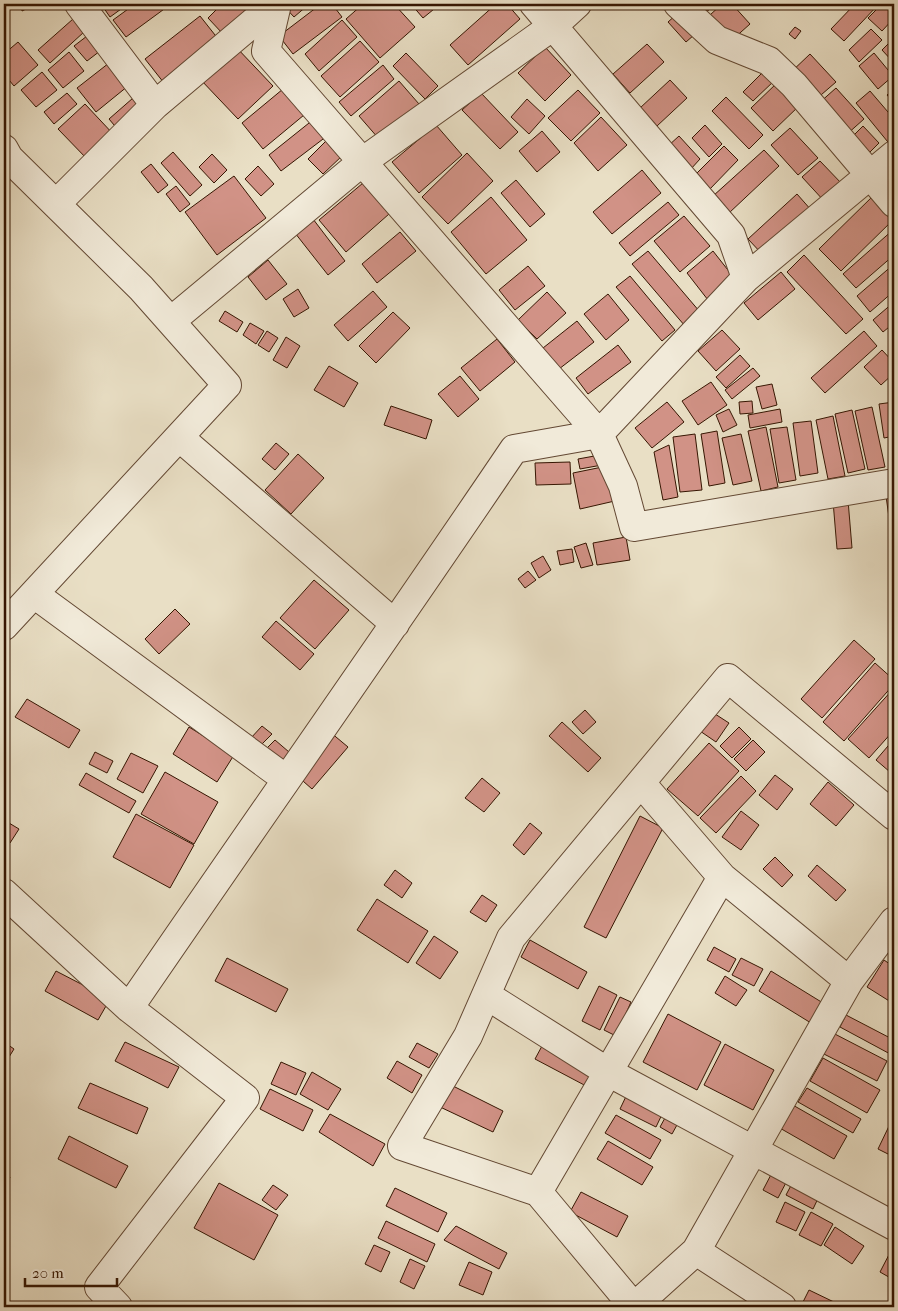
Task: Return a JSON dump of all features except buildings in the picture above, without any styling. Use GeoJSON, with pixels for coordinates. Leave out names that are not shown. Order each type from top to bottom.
{"type":"FeatureCollection","features":[{"type":"Feature","properties":{"kind":"street"},"geometry":{"type":"LineString","coordinates":[[79,4],[156,105]]}},
{"type":"Feature","properties":{"kind":"street"},"geometry":{"type":"LineString","coordinates":[[56,204],[156,105],[276,4]]}},
{"type":"Feature","properties":{"kind":"street"},"geometry":{"type":"LineString","coordinates":[[276,4],[266,51],[599,434],[623,486],[634,527],[894,483]]}},
{"type":"Feature","properties":{"kind":"street"},"geometry":{"type":"LineString","coordinates":[[534,4],[731,235],[746,278]]}},
{"type":"Feature","properties":{"kind":"street"},"geometry":{"type":"LineString","coordinates":[[171,321],[362,162],[554,26],[578,4]]}},
{"type":"Feature","properties":{"kind":"street"},"geometry":{"type":"LineString","coordinates":[[678,4],[717,40],[769,61],[794,85],[894,203]]}},
{"type":"Feature","properties":{"kind":"street"},"geometry":{"type":"LineString","coordinates":[[4,149],[9,158],[141,288],[227,385],[4,626]]}},
{"type":"Feature","properties":{"kind":"street"},"geometry":{"type":"LineString","coordinates":[[129,1008],[514,449],[599,434],[746,278],[894,155]]}},
{"type":"Feature","properties":{"kind":"street"},"geometry":{"type":"LineString","coordinates":[[179,438],[395,624]]}},
{"type":"Feature","properties":{"kind":"street"},"geometry":{"type":"LineString","coordinates":[[34,594],[286,779]]}},
{"type":"Feature","properties":{"kind":"street"},"geometry":{"type":"LineString","coordinates":[[894,816],[728,678],[511,938],[468,1036],[402,1146],[538,1192],[634,1307],[696,1251],[849,981],[894,921]]}},
{"type":"Feature","properties":{"kind":"street"},"geometry":{"type":"LineString","coordinates":[[641,783],[722,877],[849,981]]}},
{"type":"Feature","properties":{"kind":"street"},"geometry":{"type":"LineString","coordinates":[[538,1192],[722,877]]}},
{"type":"Feature","properties":{"kind":"street"},"geometry":{"type":"LineString","coordinates":[[4,893],[129,1008],[245,1098],[99,1287],[118,1307]]}},
{"type":"Feature","properties":{"kind":"street"},"geometry":{"type":"LineString","coordinates":[[486,995],[608,1072],[892,1220]]}},
{"type":"Feature","properties":{"kind":"street"},"geometry":{"type":"LineString","coordinates":[[696,1251],[782,1307]]}}]}
